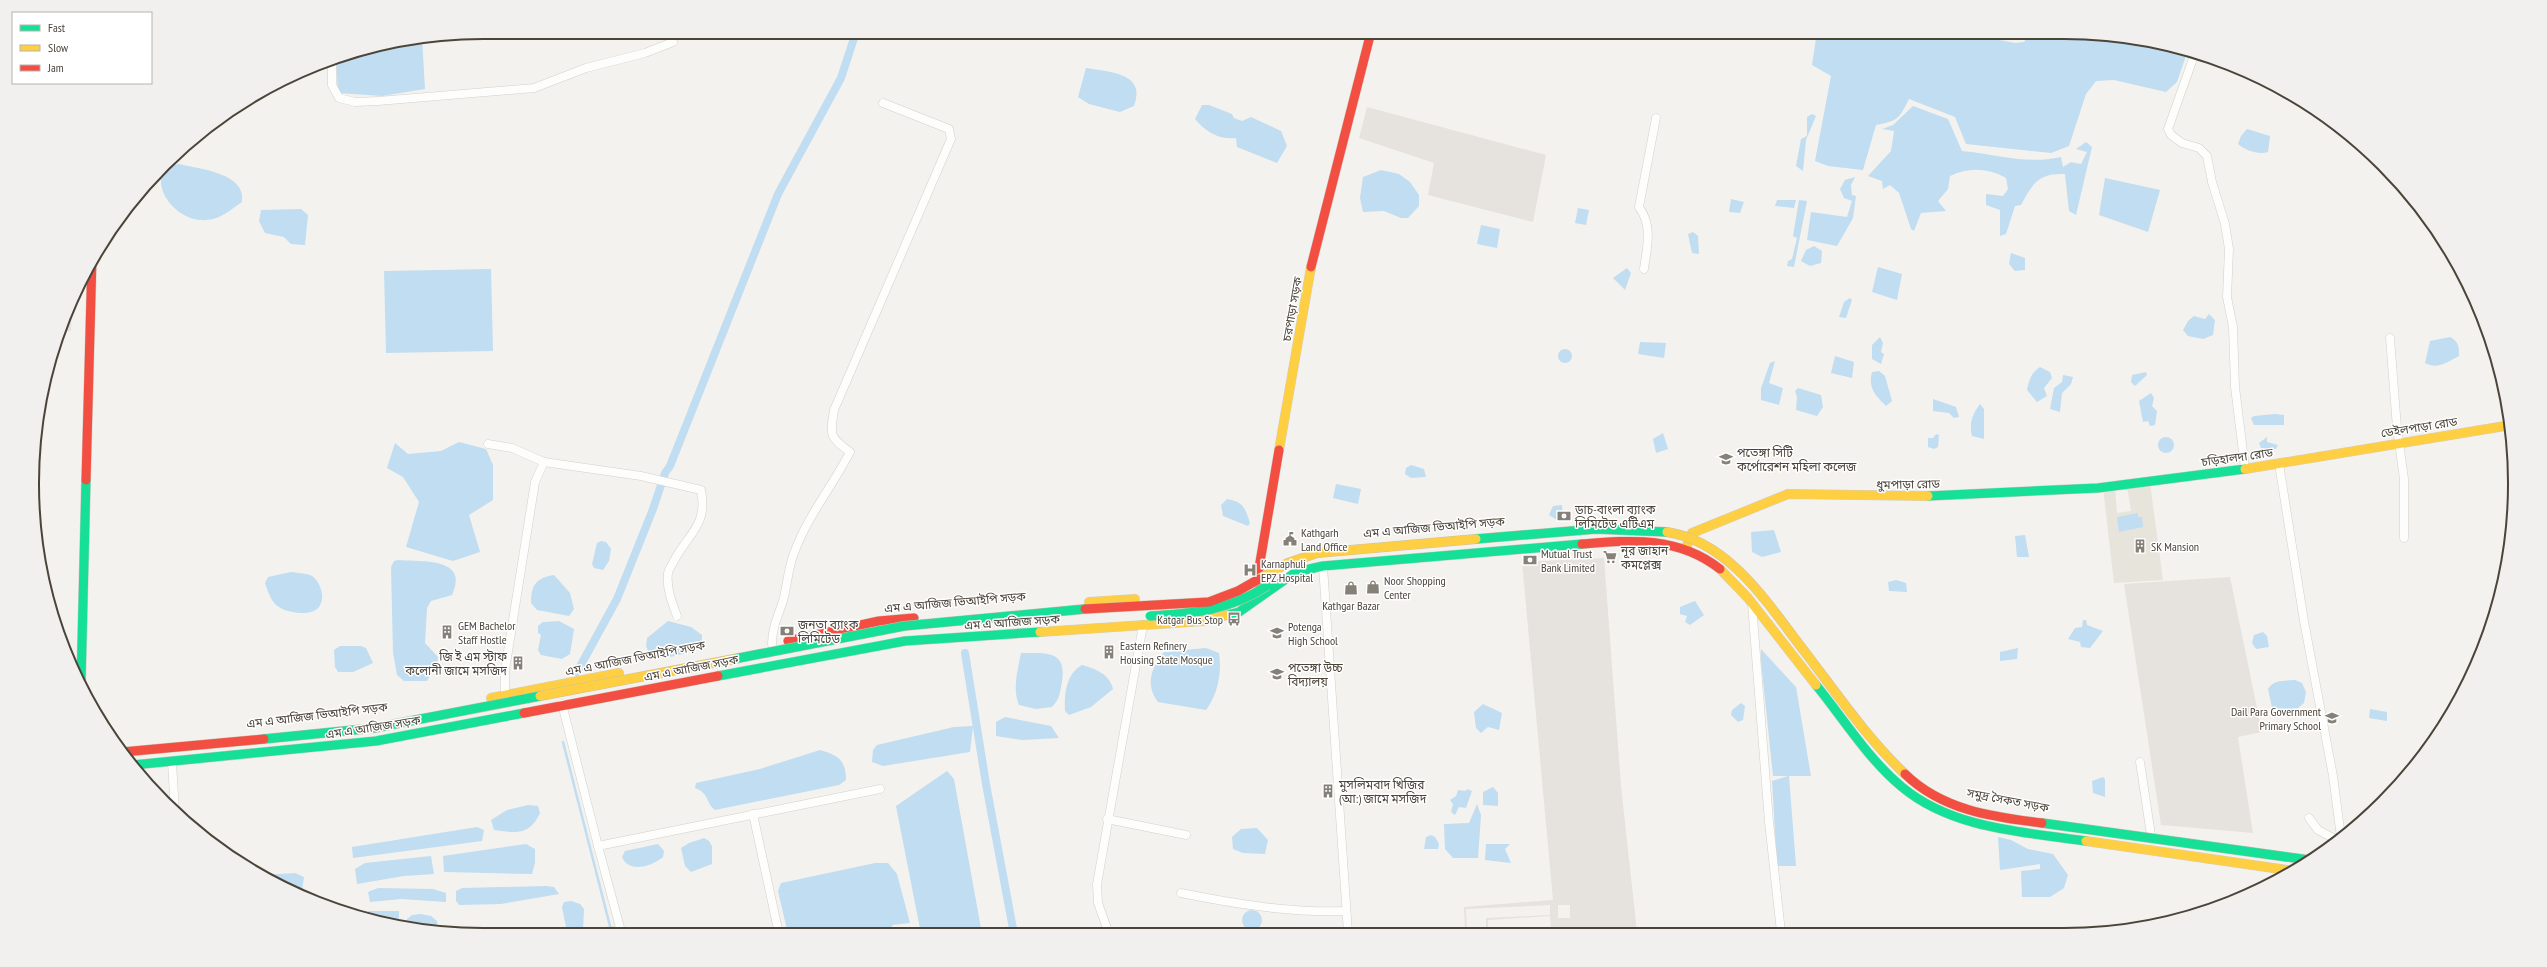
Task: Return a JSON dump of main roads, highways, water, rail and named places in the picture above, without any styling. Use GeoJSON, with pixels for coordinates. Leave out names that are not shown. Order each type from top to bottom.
{"type":"FeatureCollection","features":[{"type":"Feature","properties":{"kind":"main road","name":"চরপাড়া সড়ক"},"geometry":{"type":"LineString","coordinates":[[1262,594],[1258,574],[1315,245],[1370,39]]}},
{"type":"Feature","properties":{"kind":"main road"},"geometry":{"type":"LineString","coordinates":[[81,672],[92,275]]}},
{"type":"Feature","properties":{"kind":"main road","name":"ডেইলপাড়া রোড"},"geometry":{"type":"LineString","coordinates":[[2330,455],[2400,442],[2504,426]]}},
{"type":"Feature","properties":{"kind":"main road","name":"চড়িহালদা রোড"},"geometry":{"type":"LineString","coordinates":[[2148,481],[2279,464],[2330,455]]}},
{"type":"Feature","properties":{"kind":"main road","name":"ধুমপাড়া রোড"},"geometry":{"type":"LineString","coordinates":[[1692,533],[1788,494],[1909,497],[2098,488],[2148,481]]}},
{"type":"Feature","properties":{"kind":"main road","name":"এম এ আজিজ ভিআইপি সড়ক"},"geometry":{"type":"LineString","coordinates":[[126,747],[316,728],[397,718],[505,695],[879,622],[1110,600],[1206,596],[1228,591],[1258,574],[1279,559],[1300,550],[1330,547],[1611,525],[1642,525],[1692,533],[1733,559],[1766,596]]}},
{"type":"Feature","properties":{"kind":"main road"},"geometry":{"type":"LineString","coordinates":[[129,751],[374,728],[904,626],[1070,610],[1209,602],[1230,596],[1291,561],[1316,553],[1596,529],[1640,529],[1682,535],[1712,550],[1729,562],[1766,602],[1881,749],[1910,780],[1931,794],[1953,805],[1995,817],[2301,859]]}},
{"type":"Feature","properties":{"kind":"main road"},"geometry":{"type":"LineString","coordinates":[[1686,546],[1692,533]]}},
{"type":"Feature","properties":{"kind":"main road"},"geometry":{"type":"LineString","coordinates":[[136,760],[376,736],[905,635],[1071,619],[1198,615],[1249,599],[1282,574],[1315,562],[1636,535],[1686,546],[1712,557],[1739,579],[1868,744],[1907,786],[1927,800],[1970,817],[1994,823],[2291,865]]}},
{"type":"Feature","properties":{"kind":"main road"},"geometry":{"type":"LineString","coordinates":[[1262,594],[1296,572],[1323,566],[1633,540],[1656,541],[1686,546],[1727,574],[1752,602],[1872,755],[1907,792],[1946,814],[1992,827],[2283,869]]}},
{"type":"Feature","properties":{"kind":"main road","name":"এম এ আজিজ সড়ক"},"geometry":{"type":"LineString","coordinates":[[139,765],[376,741],[562,704],[905,642],[1204,621],[1239,612],[1252,604],[1262,594]]}},
{"type":"Feature","properties":{"kind":"main road","name":"সমুদ্র সৈকত সড়ক"},"geometry":{"type":"LineString","coordinates":[[1766,596],[1889,752],[1916,779],[1934,792],[1962,805],[2001,814],[2305,856]]}},
{"type":"Feature","properties":{"kind":"water"},"geometry":{"type":"Polygon","coordinates":[[[1816,39],[1995,39],[2015,43],[2024,42],[2026,39],[2093,40],[2122,43],[2186,56],[2177,82],[2166,92],[2114,80],[2096,81],[2086,94],[2069,146],[2051,153],[1966,144],[1955,117],[1909,99],[1903,111],[1897,118],[1889,122],[1876,125],[1863,170],[1828,166],[1815,161],[1831,76],[1812,65],[1816,39]]]}},
{"type":"Feature","properties":{"kind":"water"},"geometry":{"type":"Polygon","coordinates":[[[422,43],[425,89],[382,96],[338,93],[336,65],[368,54],[422,43]]]}},
{"type":"Feature","properties":{"kind":"water"},"geometry":{"type":"Polygon","coordinates":[[[1086,68],[1115,73],[1124,76],[1131,81],[1135,87],[1137,95],[1134,106],[1120,112],[1089,104],[1078,97],[1086,68]]]}},
{"type":"Feature","properties":{"kind":"water"},"geometry":{"type":"Polygon","coordinates":[[[1202,105],[1209,105],[1232,114],[1234,118],[1242,121],[1251,117],[1281,131],[1287,146],[1277,163],[1237,147],[1236,138],[1224,138],[1213,134],[1204,128],[1195,119],[1202,105]]]}},
{"type":"Feature","properties":{"kind":"water"},"geometry":{"type":"Polygon","coordinates":[[[1913,106],[1948,119],[1962,151],[2036,160],[2061,157],[2063,167],[2071,162],[2081,164],[2087,152],[2076,149],[2086,142],[2092,147],[2076,215],[2069,211],[2065,174],[2048,175],[2033,185],[2021,205],[2015,206],[2006,234],[2000,236],[2000,210],[1986,205],[1986,194],[2003,196],[2008,189],[2006,178],[1992,172],[1971,170],[1950,176],[1948,189],[1938,201],[1946,211],[1921,213],[1914,231],[1911,229],[1899,193],[1890,185],[1883,189],[1882,181],[1868,176],[1891,151],[1894,131],[1882,129],[1893,125],[1913,106]]]}},
{"type":"Feature","properties":{"kind":"water"},"geometry":{"type":"Polygon","coordinates":[[[1812,114],[1816,116],[1806,140],[1803,171],[1796,166],[1801,139],[1807,136],[1807,117],[1812,114]]]}},
{"type":"Feature","properties":{"kind":"water"},"geometry":{"type":"Polygon","coordinates":[[[2247,129],[2270,136],[2268,152],[2260,153],[2252,151],[2238,144],[2241,136],[2247,129]]]}},
{"type":"Feature","properties":{"kind":"water"},"geometry":{"type":"Polygon","coordinates":[[[179,164],[220,174],[230,179],[242,192],[242,202],[225,214],[213,219],[198,220],[185,215],[174,208],[166,198],[162,187],[162,177],[172,166],[179,164]]]}},
{"type":"Feature","properties":{"kind":"water"},"geometry":{"type":"Polygon","coordinates":[[[1381,170],[1399,174],[1410,182],[1419,195],[1419,206],[1408,218],[1401,218],[1384,211],[1363,212],[1360,198],[1363,177],[1381,170]]]}},
{"type":"Feature","properties":{"kind":"water"},"geometry":{"type":"Polygon","coordinates":[[[1855,177],[1851,185],[1852,195],[1856,196],[1853,218],[1837,246],[1807,240],[1811,212],[1847,217],[1852,201],[1844,198],[1840,189],[1845,180],[1855,177]]]}},
{"type":"Feature","properties":{"kind":"water"},"geometry":{"type":"Polygon","coordinates":[[[2105,178],[2160,190],[2148,232],[2099,215],[2105,178]]]}},
{"type":"Feature","properties":{"kind":"water"},"geometry":{"type":"Polygon","coordinates":[[[1731,199],[1744,202],[1740,213],[1729,212],[1731,199]]]}},
{"type":"Feature","properties":{"kind":"water"},"geometry":{"type":"Polygon","coordinates":[[[1777,200],[1796,200],[1794,208],[1775,206],[1777,200]]]}},
{"type":"Feature","properties":{"kind":"water"},"geometry":{"type":"Polygon","coordinates":[[[1799,200],[1807,201],[1794,267],[1787,266],[1788,261],[1792,259],[1797,238],[1793,236],[1799,200]]]}},
{"type":"Feature","properties":{"kind":"water"},"geometry":{"type":"Polygon","coordinates":[[[1578,208],[1589,210],[1586,225],[1575,223],[1578,208]]]}},
{"type":"Feature","properties":{"kind":"water"},"geometry":{"type":"Polygon","coordinates":[[[301,209],[308,215],[305,245],[291,244],[284,237],[265,233],[259,221],[261,210],[301,209]]]}},
{"type":"Feature","properties":{"kind":"water"},"geometry":{"type":"Polygon","coordinates":[[[1481,225],[1500,229],[1497,248],[1477,244],[1481,225]]]}},
{"type":"Feature","properties":{"kind":"water"},"geometry":{"type":"Polygon","coordinates":[[[1693,232],[1698,236],[1699,254],[1692,253],[1688,234],[1693,232]]]}},
{"type":"Feature","properties":{"kind":"water"},"geometry":{"type":"Polygon","coordinates":[[[1814,246],[1822,251],[1821,263],[1810,266],[1801,261],[1806,250],[1814,246]]]}},
{"type":"Feature","properties":{"kind":"water"},"geometry":{"type":"Polygon","coordinates":[[[2011,253],[2025,258],[2025,270],[2015,271],[2009,264],[2011,253]]]}},
{"type":"Feature","properties":{"kind":"water"},"geometry":{"type":"Polygon","coordinates":[[[1878,267],[1902,274],[1897,300],[1872,292],[1878,267]]]}},
{"type":"Feature","properties":{"kind":"water"},"geometry":{"type":"Polygon","coordinates":[[[1627,268],[1631,273],[1625,290],[1613,278],[1627,268]]]}},
{"type":"Feature","properties":{"kind":"water"},"geometry":{"type":"Polygon","coordinates":[[[491,269],[493,351],[386,353],[384,271],[491,269]]]}},
{"type":"Feature","properties":{"kind":"water"},"geometry":{"type":"Polygon","coordinates":[[[1850,298],[1852,300],[1846,318],[1839,317],[1844,302],[1850,298]]]}},
{"type":"Feature","properties":{"kind":"water"},"geometry":{"type":"Polygon","coordinates":[[[2209,314],[2215,320],[2213,335],[2203,339],[2188,336],[2183,330],[2188,321],[2194,316],[2205,319],[2209,314]]]}},
{"type":"Feature","properties":{"kind":"water"},"geometry":{"type":"Polygon","coordinates":[[[1880,337],[1883,343],[1881,352],[1884,354],[1881,364],[1872,359],[1872,345],[1880,337]]]}},
{"type":"Feature","properties":{"kind":"water"},"geometry":{"type":"Polygon","coordinates":[[[2450,337],[2458,345],[2459,356],[2446,363],[2434,366],[2425,363],[2430,341],[2450,337]]]}},
{"type":"Feature","properties":{"kind":"water"},"geometry":{"type":"Polygon","coordinates":[[[1640,342],[1666,343],[1664,358],[1638,354],[1640,342]]]}},
{"type":"Feature","properties":{"kind":"water"},"geometry":{"type":"Polygon","coordinates":[[[1565,349],[1570,351],[1572,356],[1570,361],[1565,363],[1560,361],[1558,356],[1560,351],[1565,349]]]}},
{"type":"Feature","properties":{"kind":"water"},"geometry":{"type":"Polygon","coordinates":[[[1835,356],[1854,362],[1852,378],[1831,373],[1835,356]]]}},
{"type":"Feature","properties":{"kind":"water"},"geometry":{"type":"Polygon","coordinates":[[[1775,361],[1769,383],[1783,388],[1779,405],[1761,400],[1761,388],[1770,363],[1775,361]]]}},
{"type":"Feature","properties":{"kind":"water"},"geometry":{"type":"Polygon","coordinates":[[[2040,367],[2050,372],[2052,378],[2044,388],[2047,396],[2037,402],[2027,390],[2031,377],[2040,367]]]}},
{"type":"Feature","properties":{"kind":"water"},"geometry":{"type":"Polygon","coordinates":[[[1879,371],[1885,376],[1892,401],[1886,406],[1873,391],[1871,383],[1872,372],[1879,371]]]}},
{"type":"Feature","properties":{"kind":"water"},"geometry":{"type":"Polygon","coordinates":[[[2146,372],[2147,375],[2135,386],[2131,382],[2132,375],[2146,372]]]}},
{"type":"Feature","properties":{"kind":"water"},"geometry":{"type":"Polygon","coordinates":[[[2063,375],[2073,377],[2071,384],[2062,393],[2060,412],[2050,409],[2054,388],[2062,382],[2063,375]]]}},
{"type":"Feature","properties":{"kind":"water"},"geometry":{"type":"Polygon","coordinates":[[[1798,388],[1821,395],[1823,407],[1817,416],[1796,410],[1797,397],[1795,391],[1798,388]]]}},
{"type":"Feature","properties":{"kind":"water"},"geometry":{"type":"Polygon","coordinates":[[[2151,393],[2154,398],[2152,406],[2157,411],[2155,425],[2150,426],[2148,421],[2143,422],[2139,401],[2151,393]]]}},
{"type":"Feature","properties":{"kind":"water"},"geometry":{"type":"Polygon","coordinates":[[[1933,399],[1956,407],[1959,417],[1954,418],[1949,413],[1933,411],[1933,399]]]}},
{"type":"Feature","properties":{"kind":"water"},"geometry":{"type":"Polygon","coordinates":[[[1980,404],[1984,409],[1984,439],[1972,436],[1971,431],[1972,419],[1980,404]]]}},
{"type":"Feature","properties":{"kind":"water"},"geometry":{"type":"Polygon","coordinates":[[[2275,414],[2284,415],[2284,425],[2254,425],[2251,418],[2254,416],[2275,414]]]}},
{"type":"Feature","properties":{"kind":"water"},"geometry":{"type":"Polygon","coordinates":[[[1663,433],[1668,449],[1656,453],[1653,439],[1663,433]]]}},
{"type":"Feature","properties":{"kind":"water"},"geometry":{"type":"Polygon","coordinates":[[[1936,434],[1939,435],[1938,447],[1934,449],[1928,447],[1928,438],[1933,438],[1936,434]]]}},
{"type":"Feature","properties":{"kind":"water"},"geometry":{"type":"Polygon","coordinates":[[[2166,437],[2172,439],[2174,445],[2172,451],[2166,453],[2160,451],[2158,445],[2160,439],[2166,437]]]}},
{"type":"Feature","properties":{"kind":"water"},"geometry":{"type":"Polygon","coordinates":[[[2267,437],[2267,442],[2278,445],[2276,449],[2262,451],[2259,443],[2267,437]]]}},
{"type":"Feature","properties":{"kind":"water"},"geometry":{"type":"Polygon","coordinates":[[[459,442],[486,449],[493,465],[493,500],[469,515],[480,552],[453,561],[406,547],[419,502],[403,477],[387,468],[395,443],[408,454],[441,451],[459,442]]]}},
{"type":"Feature","properties":{"kind":"water"},"geometry":{"type":"Polygon","coordinates":[[[1411,465],[1424,469],[1426,477],[1411,478],[1405,474],[1406,468],[1411,465]]]}},
{"type":"Feature","properties":{"kind":"water"},"geometry":{"type":"Polygon","coordinates":[[[1336,484],[1361,489],[1358,504],[1333,498],[1336,484]]]}},
{"type":"Feature","properties":{"kind":"water"},"geometry":{"type":"Polygon","coordinates":[[[1227,499],[1233,500],[1243,506],[1250,523],[1248,526],[1223,516],[1221,505],[1227,499]]]}},
{"type":"Feature","properties":{"kind":"water"},"geometry":{"type":"Polygon","coordinates":[[[1562,505],[1563,519],[1557,520],[1549,515],[1553,506],[1562,505]]]}},
{"type":"Feature","properties":{"kind":"water"},"geometry":{"type":"Polygon","coordinates":[[[2138,513],[2138,517],[2142,517],[2143,527],[2119,532],[2117,517],[2138,513]]]}},
{"type":"Feature","properties":{"kind":"water"},"geometry":{"type":"Polygon","coordinates":[[[1774,530],[1781,552],[1762,557],[1752,552],[1751,532],[1774,530]]]}},
{"type":"Feature","properties":{"kind":"water"},"geometry":{"type":"Polygon","coordinates":[[[2025,535],[2029,557],[2017,557],[2015,536],[2025,535]]]}},
{"type":"Feature","properties":{"kind":"water"},"geometry":{"type":"Polygon","coordinates":[[[601,541],[606,542],[611,549],[609,561],[603,570],[594,568],[592,564],[597,543],[601,541]]]}},
{"type":"Feature","properties":{"kind":"water"},"geometry":{"type":"Polygon","coordinates":[[[398,560],[441,564],[449,568],[455,574],[456,583],[452,595],[431,601],[427,608],[425,643],[438,657],[437,665],[427,681],[404,681],[397,675],[393,652],[391,567],[394,561],[398,560]]]}},
{"type":"Feature","properties":{"kind":"water"},"geometry":{"type":"Polygon","coordinates":[[[291,572],[310,575],[318,583],[322,592],[322,601],[320,606],[314,611],[298,613],[287,611],[276,605],[272,600],[265,583],[268,577],[291,572]]]}},
{"type":"Feature","properties":{"kind":"water"},"geometry":{"type":"Polygon","coordinates":[[[554,575],[570,593],[574,609],[569,616],[537,610],[531,603],[532,591],[536,583],[543,578],[554,575]]]}},
{"type":"Feature","properties":{"kind":"water"},"geometry":{"type":"Polygon","coordinates":[[[1896,580],[1906,583],[1907,592],[1889,591],[1888,582],[1896,580]]]}},
{"type":"Feature","properties":{"kind":"water"},"geometry":{"type":"Polygon","coordinates":[[[1695,601],[1704,615],[1690,625],[1685,622],[1687,616],[1680,614],[1680,607],[1695,601]]]}},
{"type":"Feature","properties":{"kind":"water"},"geometry":{"type":"Polygon","coordinates":[[[2083,620],[2086,620],[2087,625],[2103,631],[2090,648],[2081,647],[2080,642],[2068,639],[2075,628],[2082,627],[2083,620]]]}},
{"type":"Feature","properties":{"kind":"water"},"geometry":{"type":"Polygon","coordinates":[[[559,621],[574,629],[570,654],[562,659],[541,655],[538,650],[541,635],[538,633],[538,626],[543,622],[559,621]]]}},
{"type":"Feature","properties":{"kind":"water"},"geometry":{"type":"Polygon","coordinates":[[[668,621],[691,627],[702,635],[702,645],[677,656],[656,657],[650,655],[646,646],[647,638],[668,621]]]}},
{"type":"Feature","properties":{"kind":"water"},"geometry":{"type":"Polygon","coordinates":[[[2263,632],[2267,636],[2269,647],[2256,649],[2252,643],[2254,635],[2263,632]]]}},
{"type":"Feature","properties":{"kind":"water"},"geometry":{"type":"Polygon","coordinates":[[[340,646],[361,646],[366,648],[373,663],[353,672],[338,672],[335,667],[334,650],[340,646]]]}},
{"type":"Feature","properties":{"kind":"water"},"geometry":{"type":"Polygon","coordinates":[[[1206,648],[1219,653],[1220,668],[1214,697],[1206,710],[1158,702],[1152,689],[1151,677],[1159,658],[1164,652],[1206,648]]]}},
{"type":"Feature","properties":{"kind":"water"},"geometry":{"type":"Polygon","coordinates":[[[2018,648],[2017,659],[2000,661],[2000,652],[2018,648]]]}},
{"type":"Feature","properties":{"kind":"water"},"geometry":{"type":"Polygon","coordinates":[[[1761,649],[1796,687],[1811,776],[1789,776],[1796,866],[1777,866],[1772,781],[1788,776],[1773,776],[1761,649]]]}},
{"type":"Feature","properties":{"kind":"water"},"geometry":{"type":"Polygon","coordinates":[[[1021,653],[1053,655],[1061,664],[1063,671],[1060,692],[1057,701],[1052,707],[1036,709],[1019,705],[1016,686],[1021,653]]]}},
{"type":"Feature","properties":{"kind":"water"},"geometry":{"type":"Polygon","coordinates":[[[1082,665],[1097,670],[1105,676],[1113,689],[1091,707],[1069,715],[1065,711],[1067,685],[1072,674],[1082,665]]]}},
{"type":"Feature","properties":{"kind":"water"},"geometry":{"type":"Polygon","coordinates":[[[2295,680],[2302,683],[2306,692],[2304,703],[2291,714],[2274,717],[2268,689],[2277,682],[2295,680]]]}},
{"type":"Feature","properties":{"kind":"water"},"geometry":{"type":"Polygon","coordinates":[[[1741,703],[1745,706],[1743,720],[1738,722],[1731,715],[1732,710],[1741,703]]]}},
{"type":"Feature","properties":{"kind":"water"},"geometry":{"type":"Polygon","coordinates":[[[1483,704],[1502,713],[1499,730],[1488,727],[1481,733],[1476,728],[1474,712],[1483,704]]]}},
{"type":"Feature","properties":{"kind":"water"},"geometry":{"type":"Polygon","coordinates":[[[2370,709],[2387,712],[2387,721],[2369,718],[2370,709]]]}},
{"type":"Feature","properties":{"kind":"water"},"geometry":{"type":"Polygon","coordinates":[[[1005,717],[1051,726],[1059,738],[1022,740],[996,736],[996,722],[1005,717]]]}},
{"type":"Feature","properties":{"kind":"water"},"geometry":{"type":"Polygon","coordinates":[[[973,726],[970,752],[883,766],[872,762],[873,750],[877,745],[954,727],[973,726]]]}},
{"type":"Feature","properties":{"kind":"water"},"geometry":{"type":"Polygon","coordinates":[[[820,750],[836,756],[843,763],[846,773],[846,780],[839,785],[715,810],[705,795],[700,790],[695,788],[696,783],[760,769],[820,750]]]}},
{"type":"Feature","properties":{"kind":"water"},"geometry":{"type":"Polygon","coordinates":[[[947,771],[954,779],[981,928],[920,928],[896,806],[947,771]]]}},
{"type":"Feature","properties":{"kind":"water"},"geometry":{"type":"Polygon","coordinates":[[[2103,777],[2105,779],[2105,797],[2093,793],[2092,781],[2103,777]]]}},
{"type":"Feature","properties":{"kind":"water"},"geometry":{"type":"Polygon","coordinates":[[[1493,787],[1498,793],[1498,806],[1483,805],[1483,792],[1493,787]]]}},
{"type":"Feature","properties":{"kind":"water"},"geometry":{"type":"Polygon","coordinates":[[[1467,789],[1472,791],[1466,808],[1459,807],[1455,815],[1451,812],[1453,804],[1450,800],[1456,796],[1458,790],[1465,791],[1467,789]]]}},
{"type":"Feature","properties":{"kind":"water"},"geometry":{"type":"Polygon","coordinates":[[[1477,804],[1481,815],[1478,858],[1453,858],[1445,849],[1444,824],[1469,823],[1477,804]]]}},
{"type":"Feature","properties":{"kind":"water"},"geometry":{"type":"Polygon","coordinates":[[[528,805],[538,806],[540,813],[531,826],[515,832],[494,830],[491,820],[507,810],[528,805]]]}},
{"type":"Feature","properties":{"kind":"water"},"geometry":{"type":"Polygon","coordinates":[[[477,827],[484,830],[482,841],[353,858],[352,847],[477,827]]]}},
{"type":"Feature","properties":{"kind":"water"},"geometry":{"type":"Polygon","coordinates":[[[1257,828],[1268,840],[1265,854],[1243,853],[1233,849],[1232,837],[1241,829],[1257,828]]]}},
{"type":"Feature","properties":{"kind":"water"},"geometry":{"type":"Polygon","coordinates":[[[1431,835],[1435,837],[1439,844],[1438,849],[1424,849],[1426,837],[1431,835]]]}},
{"type":"Feature","properties":{"kind":"water"},"geometry":{"type":"Polygon","coordinates":[[[1998,837],[2011,840],[2028,849],[2053,854],[2068,875],[2064,888],[2050,897],[2022,897],[2021,871],[2040,869],[2040,864],[2000,870],[1998,837]]]}},
{"type":"Feature","properties":{"kind":"water"},"geometry":{"type":"Polygon","coordinates":[[[704,838],[709,841],[712,846],[712,864],[691,872],[685,866],[681,848],[689,843],[704,838]]]}},
{"type":"Feature","properties":{"kind":"water"},"geometry":{"type":"Polygon","coordinates":[[[526,844],[535,849],[535,863],[532,874],[444,872],[443,856],[526,844]]]}},
{"type":"Feature","properties":{"kind":"water"},"geometry":{"type":"Polygon","coordinates":[[[658,844],[664,851],[663,857],[653,863],[641,867],[635,867],[625,862],[622,857],[625,851],[658,844]]]}},
{"type":"Feature","properties":{"kind":"water"},"geometry":{"type":"Polygon","coordinates":[[[1486,844],[1510,844],[1505,849],[1511,863],[1485,860],[1486,844]]]}},
{"type":"Feature","properties":{"kind":"water"},"geometry":{"type":"Polygon","coordinates":[[[431,856],[434,874],[404,876],[357,884],[355,869],[365,863],[431,856]]]}},
{"type":"Feature","properties":{"kind":"water"},"geometry":{"type":"Polygon","coordinates":[[[875,863],[888,863],[897,874],[910,923],[893,925],[891,928],[787,928],[778,891],[781,883],[875,863]]]}},
{"type":"Feature","properties":{"kind":"water"},"geometry":{"type":"Polygon","coordinates":[[[295,873],[304,877],[302,889],[287,882],[273,874],[295,873]]]}},
{"type":"Feature","properties":{"kind":"water"},"geometry":{"type":"Polygon","coordinates":[[[554,887],[559,894],[501,904],[459,905],[456,901],[456,891],[462,888],[554,887]]]}},
{"type":"Feature","properties":{"kind":"water"},"geometry":{"type":"Polygon","coordinates":[[[378,888],[433,889],[446,893],[446,902],[401,899],[370,902],[368,892],[378,888]]]}},
{"type":"Feature","properties":{"kind":"water"},"geometry":{"type":"Polygon","coordinates":[[[571,901],[580,904],[584,909],[583,928],[566,928],[562,907],[564,902],[571,901]]]}},
{"type":"Feature","properties":{"kind":"water"},"geometry":{"type":"Polygon","coordinates":[[[368,911],[399,911],[399,919],[397,919],[368,913],[368,911]]]}},
{"type":"Feature","properties":{"kind":"water"},"geometry":{"type":"Polygon","coordinates":[[[1248,911],[1256,911],[1261,916],[1261,924],[1258,928],[1246,928],[1243,924],[1243,916],[1248,911]]]}},
{"type":"Feature","properties":{"kind":"water"},"geometry":{"type":"Polygon","coordinates":[[[420,914],[431,916],[437,921],[438,925],[407,921],[412,915],[420,914]]]}},
{"type":"Feature","properties":{"kind":"waterway"},"geometry":{"type":"LineString","coordinates":[[577,672],[617,599],[653,509],[665,473],[670,466],[778,194],[841,78],[854,39]]}},
{"type":"Feature","properties":{"kind":"waterway"},"geometry":{"type":"LineString","coordinates":[[965,653],[986,784],[1013,928]]}},
{"type":"Feature","properties":{"kind":"waterway"},"geometry":{"type":"LineString","coordinates":[[563,742],[610,928]]}},
{"type":"Feature","properties":{"kind":"place","name":"পতেঙ্গা সিটি কর্পোরেশন মহিলা কলেজ"},"geometry":{"type":"Point","coordinates":[1726,459]}},
{"type":"Feature","properties":{"kind":"place","name":"ডাচ-বাংলা ব্যাংক লিমিটেড এটিএম"},"geometry":{"type":"Point","coordinates":[1564,516]}},
{"type":"Feature","properties":{"kind":"place","name":"Kathgarh Land Office"},"geometry":{"type":"Point","coordinates":[1290,539]}},
{"type":"Feature","properties":{"kind":"place","name":"SK Mansion"},"geometry":{"type":"Point","coordinates":[2140,546]}},
{"type":"Feature","properties":{"kind":"place","name":"নূর জাহান কমপ্লেক্স"},"geometry":{"type":"Point","coordinates":[1610,557]}},
{"type":"Feature","properties":{"kind":"place","name":"Mutual Trust Bank Limited"},"geometry":{"type":"Point","coordinates":[1530,560]}},
{"type":"Feature","properties":{"kind":"place","name":"Karnaphuli EPZ Hospital"},"geometry":{"type":"Point","coordinates":[1250,570]}},
{"type":"Feature","properties":{"kind":"place","name":"Noor Shopping Center"},"geometry":{"type":"Point","coordinates":[1373,587]}},
{"type":"Feature","properties":{"kind":"place","name":"Kathgar Bazar"},"geometry":{"type":"Point","coordinates":[1351,588]}},
{"type":"Feature","properties":{"kind":"place","name":"Katgar Bus Stop"},"geometry":{"type":"Point","coordinates":[1234,619]}},
{"type":"Feature","properties":{"kind":"place","name":"জনতা ব্যাংক লিমিটেড"},"geometry":{"type":"Point","coordinates":[787,631]}},
{"type":"Feature","properties":{"kind":"place","name":"GEM Bachelor Staff Hostle"},"geometry":{"type":"Point","coordinates":[447,632]}},
{"type":"Feature","properties":{"kind":"place","name":"Potenga High School"},"geometry":{"type":"Point","coordinates":[1277,633]}},
{"type":"Feature","properties":{"kind":"place","name":"Eastern Refinery Housing State Mosque"},"geometry":{"type":"Point","coordinates":[1109,652]}},
{"type":"Feature","properties":{"kind":"place","name":"জি ই এম স্টাফ কলোনী জামে মসজিদ"},"geometry":{"type":"Point","coordinates":[518,663]}},
{"type":"Feature","properties":{"kind":"place","name":"পতেঙ্গা উচ্চ বিদ্যালয়"},"geometry":{"type":"Point","coordinates":[1277,674]}},
{"type":"Feature","properties":{"kind":"place","name":"Dail Para Government Primary School"},"geometry":{"type":"Point","coordinates":[2332,718]}},
{"type":"Feature","properties":{"kind":"place","name":"মুসলিমবাদ খিজির (আ:) জামে মসজিদ"},"geometry":{"type":"Point","coordinates":[1328,791]}}]}
